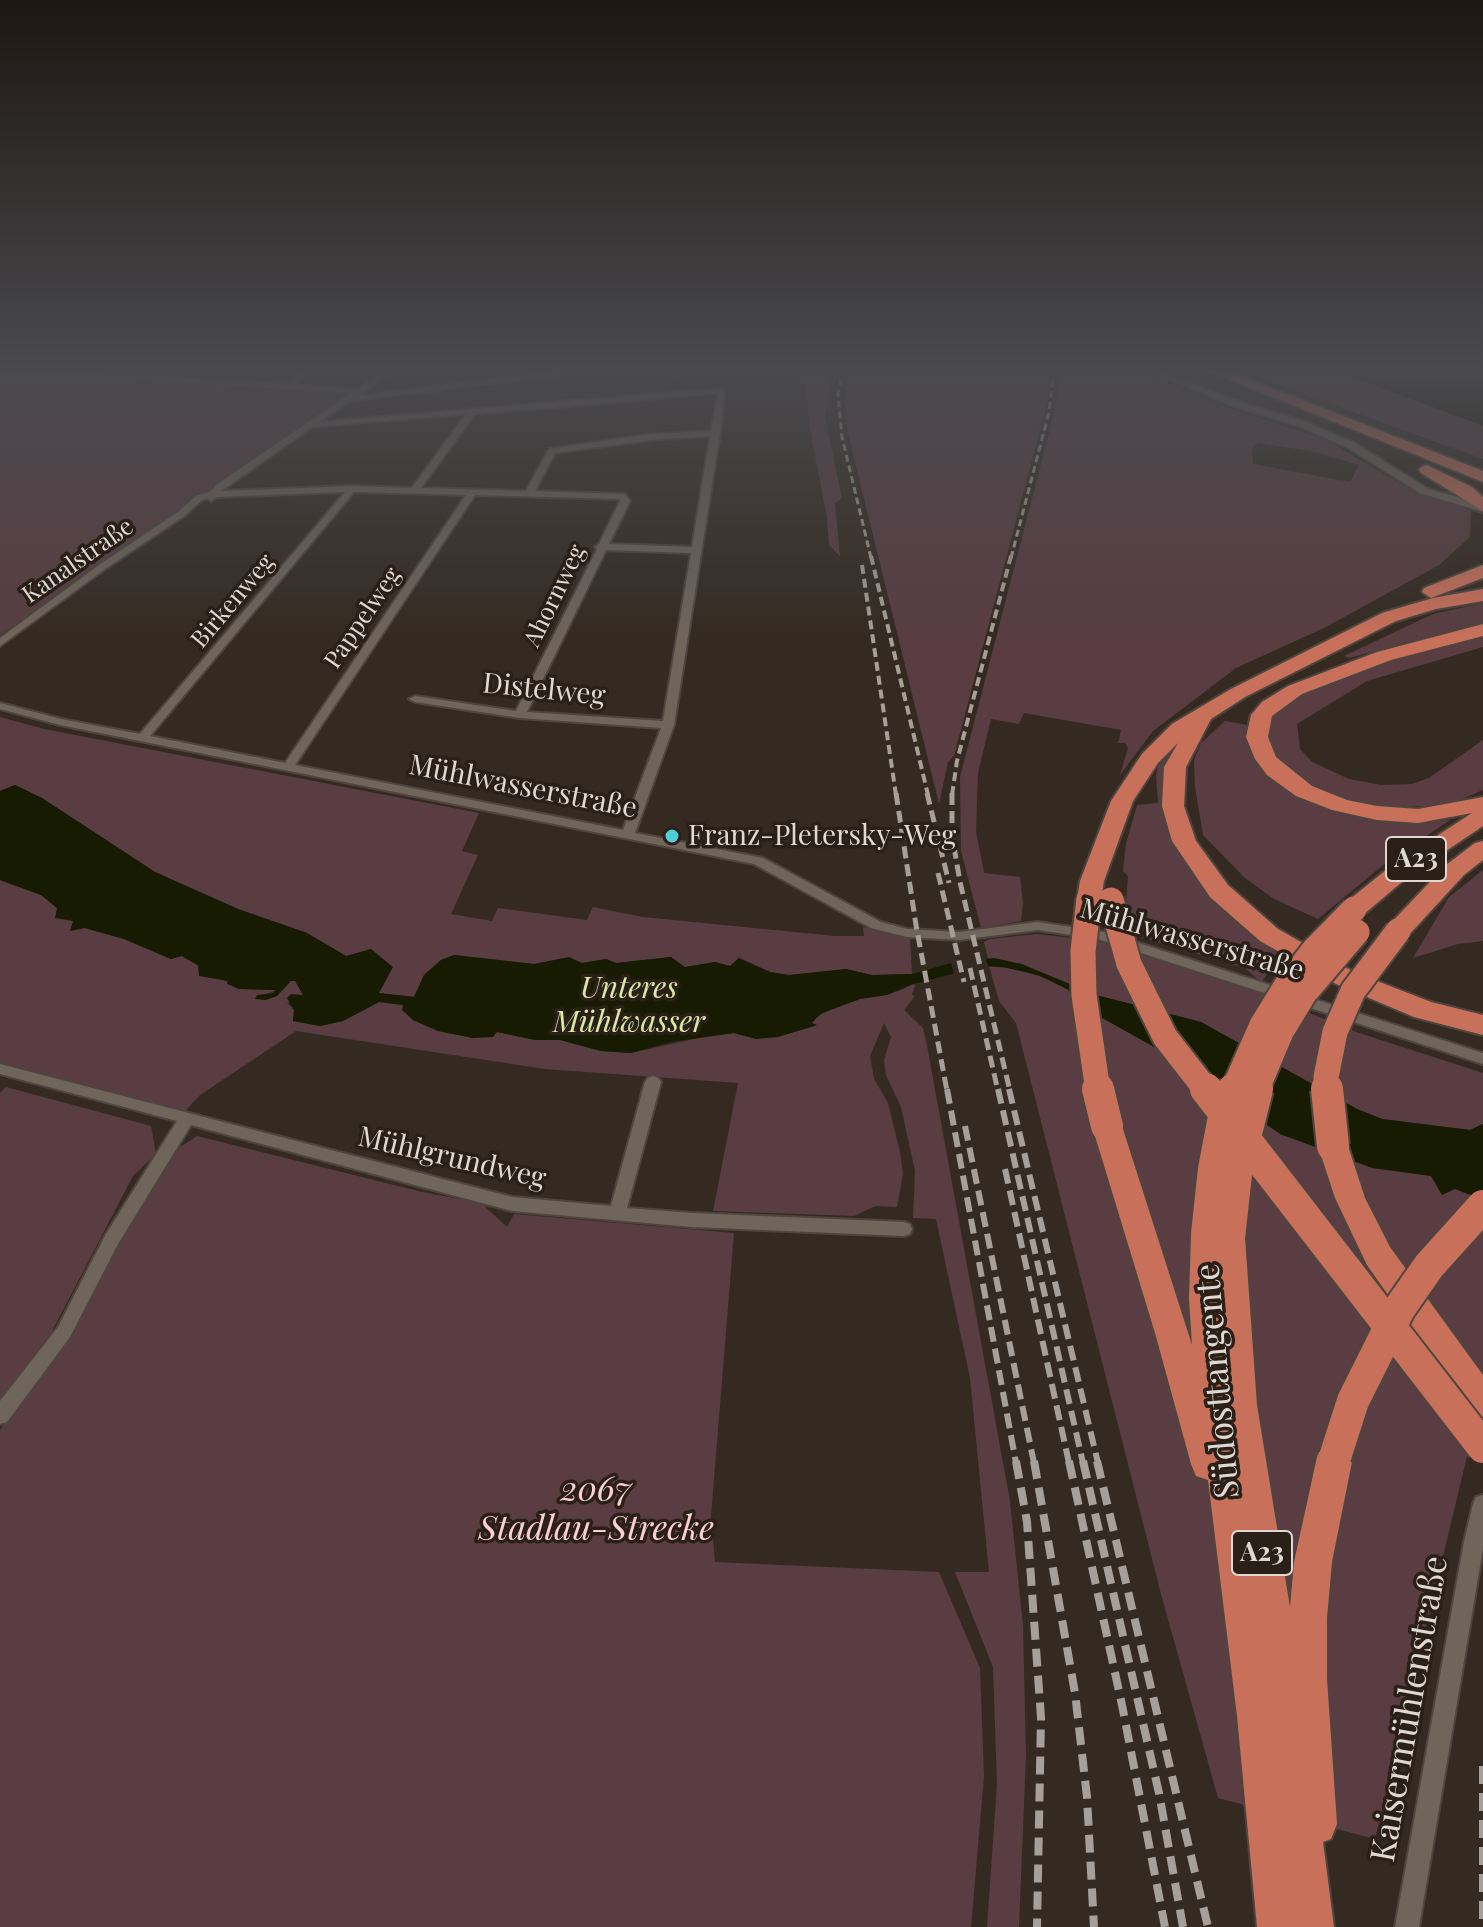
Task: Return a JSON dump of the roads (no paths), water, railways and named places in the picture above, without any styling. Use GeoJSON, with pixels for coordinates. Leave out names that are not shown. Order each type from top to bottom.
{"type":"FeatureCollection","features":[{"type":"Feature","properties":{"kind":"highway"},"geometry":{"type":"LineString","coordinates":[[1404,458],[1480,504]]}},
{"type":"Feature","properties":{"kind":"highway"},"geometry":{"type":"LineString","coordinates":[[1435,458],[1483,477]]}},
{"type":"Feature","properties":{"kind":"highway"},"geometry":{"type":"LineString","coordinates":[[1447,585],[1483,560]]}},
{"type":"Feature","properties":{"kind":"highway"},"geometry":{"type":"LineString","coordinates":[[1235,1549],[1107,1126],[1094,1073],[1084,995],[1083,951],[1100,900],[1107,846],[1122,801],[1143,768],[1173,735],[1312,654],[1389,617],[1416,599],[1483,571]]}},
{"type":"Feature","properties":{"kind":"highway"},"geometry":{"type":"LineString","coordinates":[[1389,617],[1433,604],[1483,595]]}},
{"type":"Feature","properties":{"kind":"highway"},"geometry":{"type":"LineString","coordinates":[[1483,630],[1384,656],[1295,690],[1269,706],[1262,715],[1257,737],[1259,747],[1275,770],[1304,791],[1340,805],[1377,813],[1418,816],[1483,804]]}},
{"type":"Feature","properties":{"kind":"highway"},"geometry":{"type":"LineString","coordinates":[[1208,712],[1179,759],[1172,798],[1184,841],[1219,891],[1269,935],[1314,963],[1412,1005],[1483,1025]]}},
{"type":"Feature","properties":{"kind":"highway","name":"Südosttangente"},"geometry":{"type":"LineString","coordinates":[[1303,1883],[1235,1549],[1205,1299],[1218,1236],[1258,1085],[1281,1032],[1362,913],[1400,871],[1483,816]]}},
{"type":"Feature","properties":{"kind":"highway","name":"Südosttangente"},"geometry":{"type":"LineString","coordinates":[[1362,913],[1483,834]]}},
{"type":"Feature","properties":{"kind":"highway"},"geometry":{"type":"LineString","coordinates":[[1483,848],[1455,870],[1398,931],[1353,991],[1335,1032],[1326,1077],[1329,1121],[1345,1185],[1378,1256],[1483,1403]]}},
{"type":"Feature","properties":{"kind":"highway"},"geometry":{"type":"LineString","coordinates":[[1100,900],[1165,1037],[1483,1447]]}},
{"type":"Feature","properties":{"kind":"highway"},"geometry":{"type":"LineString","coordinates":[[1303,1883],[1308,1618],[1315,1550],[1335,1457],[1353,1401],[1399,1309],[1429,1266],[1483,1206]]}},
{"type":"Feature","properties":{"kind":"highway","name":"Südosttangente"},"geometry":{"type":"LineString","coordinates":[[1218,1236],[1231,1302],[1240,1405],[1303,1883]]}},
{"type":"Feature","properties":{"kind":"highway","name":"A23"},"geometry":{"type":"LineString","coordinates":[[1279,1927],[1303,1883]]}},
{"type":"Feature","properties":{"kind":"street","name":"Kanalstraße"},"geometry":{"type":"LineString","coordinates":[[0,643],[102,567],[181,514],[196,510],[211,500],[211,494],[264,458]]}},
{"type":"Feature","properties":{"kind":"street"},"geometry":{"type":"LineString","coordinates":[[415,490],[438,458]]}},
{"type":"Feature","properties":{"kind":"street"},"geometry":{"type":"LineString","coordinates":[[211,494],[352,489],[529,493],[548,458]]}},
{"type":"Feature","properties":{"kind":"street"},"geometry":{"type":"LineString","coordinates":[[628,834],[668,725],[712,458]]}},
{"type":"Feature","properties":{"kind":"street"},"geometry":{"type":"LineString","coordinates":[[1372,458],[1424,491],[1480,504]]}},
{"type":"Feature","properties":{"kind":"street","name":"Birkenweg"},"geometry":{"type":"LineString","coordinates":[[143,738],[352,489]]}},
{"type":"Feature","properties":{"kind":"street","name":"Pappelweg"},"geometry":{"type":"LineString","coordinates":[[288,767],[472,492]]}},
{"type":"Feature","properties":{"kind":"street","name":"Ahornweg"},"geometry":{"type":"LineString","coordinates":[[520,715],[625,501],[622,496],[529,493]]}},
{"type":"Feature","properties":{"kind":"street"},"geometry":{"type":"LineString","coordinates":[[600,547],[697,550]]}},
{"type":"Feature","properties":{"kind":"street","name":"Distelweg"},"geometry":{"type":"LineString","coordinates":[[415,699],[520,715],[668,725]]}},
{"type":"Feature","properties":{"kind":"street","name":"Mühlwasserstraße"},"geometry":{"type":"LineString","coordinates":[[0,706],[60,722],[758,861],[876,925],[907,933],[959,936],[1038,926],[1099,935],[1483,1059]]}},
{"type":"Feature","properties":{"kind":"street","name":"Mühlgrundweg"},"geometry":{"type":"LineString","coordinates":[[0,1069],[512,1204],[617,1214],[904,1229]]}},
{"type":"Feature","properties":{"kind":"street"},"geometry":{"type":"LineString","coordinates":[[617,1214],[653,1082]]}},
{"type":"Feature","properties":{"kind":"street"},"geometry":{"type":"LineString","coordinates":[[0,1416],[64,1332],[112,1239],[186,1120]]}},
{"type":"Feature","properties":{"kind":"street","name":"Kaisermühlenstraße"},"geometry":{"type":"LineString","coordinates":[[1407,1927],[1483,1504]]}},
{"type":"Feature","properties":{"kind":"water","name":"Unteres Mühlwasser"},"geometry":{"type":"Polygon","coordinates":[[[15,785],[42,798],[155,872],[238,909],[307,933],[346,956],[371,949],[393,967],[379,993],[414,997],[424,975],[441,960],[454,955],[534,964],[569,957],[582,963],[606,959],[616,963],[671,957],[685,967],[715,962],[730,966],[739,958],[770,972],[789,975],[846,969],[872,975],[912,974],[951,963],[994,958],[1021,964],[1096,995],[1201,1022],[1357,1109],[1382,1119],[1470,1130],[1483,1124],[1483,1200],[1455,1189],[1442,1195],[1431,1176],[1372,1168],[1280,1134],[1156,1048],[1097,1015],[1067,989],[1038,975],[1003,967],[984,966],[913,984],[887,995],[860,999],[820,1014],[812,1023],[817,1025],[778,1037],[756,1039],[734,1033],[671,1042],[631,1053],[601,1051],[560,1040],[535,1040],[497,1032],[493,1037],[473,1038],[438,1031],[413,1020],[402,1010],[403,1005],[379,1002],[343,1021],[320,1026],[293,1021],[294,1010],[287,998],[291,994],[303,995],[295,981],[291,981],[277,996],[266,1000],[255,999],[257,995],[274,993],[275,990],[239,989],[227,984],[228,981],[199,976],[198,965],[182,956],[171,959],[124,939],[85,928],[70,931],[73,921],[55,918],[57,908],[41,895],[0,880],[0,791],[15,785]]]}},
{"type":"Feature","properties":{"kind":"railway"},"geometry":{"type":"LineString","coordinates":[[847,458],[871,558]]}},
{"type":"Feature","properties":{"kind":"railway"},"geometry":{"type":"LineString","coordinates":[[1011,558],[1037,458]]}},
{"type":"Feature","properties":{"kind":"railway"},"geometry":{"type":"LineString","coordinates":[[871,556],[928,795]]}},
{"type":"Feature","properties":{"kind":"railway"},"geometry":{"type":"LineString","coordinates":[[952,795],[957,761],[1011,556]]}},
{"type":"Feature","properties":{"kind":"railway"},"geometry":{"type":"LineString","coordinates":[[862,565],[896,795]]}},
{"type":"Feature","properties":{"kind":"railway"},"geometry":{"type":"LineString","coordinates":[[896,793],[916,925],[947,1091]]}},
{"type":"Feature","properties":{"kind":"railway"},"geometry":{"type":"LineString","coordinates":[[927,793],[949,883]]}},
{"type":"Feature","properties":{"kind":"railway"},"geometry":{"type":"LineString","coordinates":[[952,795],[952,835],[960,882],[1010,1091]]}},
{"type":"Feature","properties":{"kind":"railway"},"geometry":{"type":"LineString","coordinates":[[938,873],[964,982]]}},
{"type":"Feature","properties":{"kind":"railway"},"geometry":{"type":"LineString","coordinates":[[970,968],[998,1091]]}},
{"type":"Feature","properties":{"kind":"railway"},"geometry":{"type":"LineString","coordinates":[[947,1089],[1016,1463]]}},
{"type":"Feature","properties":{"kind":"railway"},"geometry":{"type":"LineString","coordinates":[[998,1089],[1083,1463]]}},
{"type":"Feature","properties":{"kind":"railway"},"geometry":{"type":"LineString","coordinates":[[1009,1089],[1098,1463]]}},
{"type":"Feature","properties":{"kind":"railway"},"geometry":{"type":"LineString","coordinates":[[965,1126],[1034,1463]]}},
{"type":"Feature","properties":{"kind":"railway"},"geometry":{"type":"LineString","coordinates":[[1005,1169],[1069,1463]]}},
{"type":"Feature","properties":{"kind":"railway"},"geometry":{"type":"LineString","coordinates":[[1016,1461],[1027,1522],[1041,1718],[1037,1927]]}},
{"type":"Feature","properties":{"kind":"railway"},"geometry":{"type":"LineString","coordinates":[[1034,1461],[1075,1693],[1087,1797],[1094,1927]]}},
{"type":"Feature","properties":{"kind":"railway"},"geometry":{"type":"LineString","coordinates":[[1069,1461],[1122,1705],[1165,1927]]}},
{"type":"Feature","properties":{"kind":"railway"},"geometry":{"type":"LineString","coordinates":[[1083,1461],[1159,1793],[1183,1927]]}},
{"type":"Feature","properties":{"kind":"railway"},"geometry":{"type":"LineString","coordinates":[[1097,1461],[1208,1927]]}},
{"type":"Feature","properties":{"kind":"railway"},"geometry":{"type":"LineString","coordinates":[[1483,1766],[1483,1927]]}},
{"type":"Feature","properties":{"kind":"place","name":"Franz-Pletersky-Weg"},"geometry":{"type":"Point","coordinates":[672,836]}},
{"type":"Feature","properties":{"kind":"park label","name":"2067 Stadlau-Strecke"},"geometry":{"type":"Point","coordinates":[596,1510]}}]}
